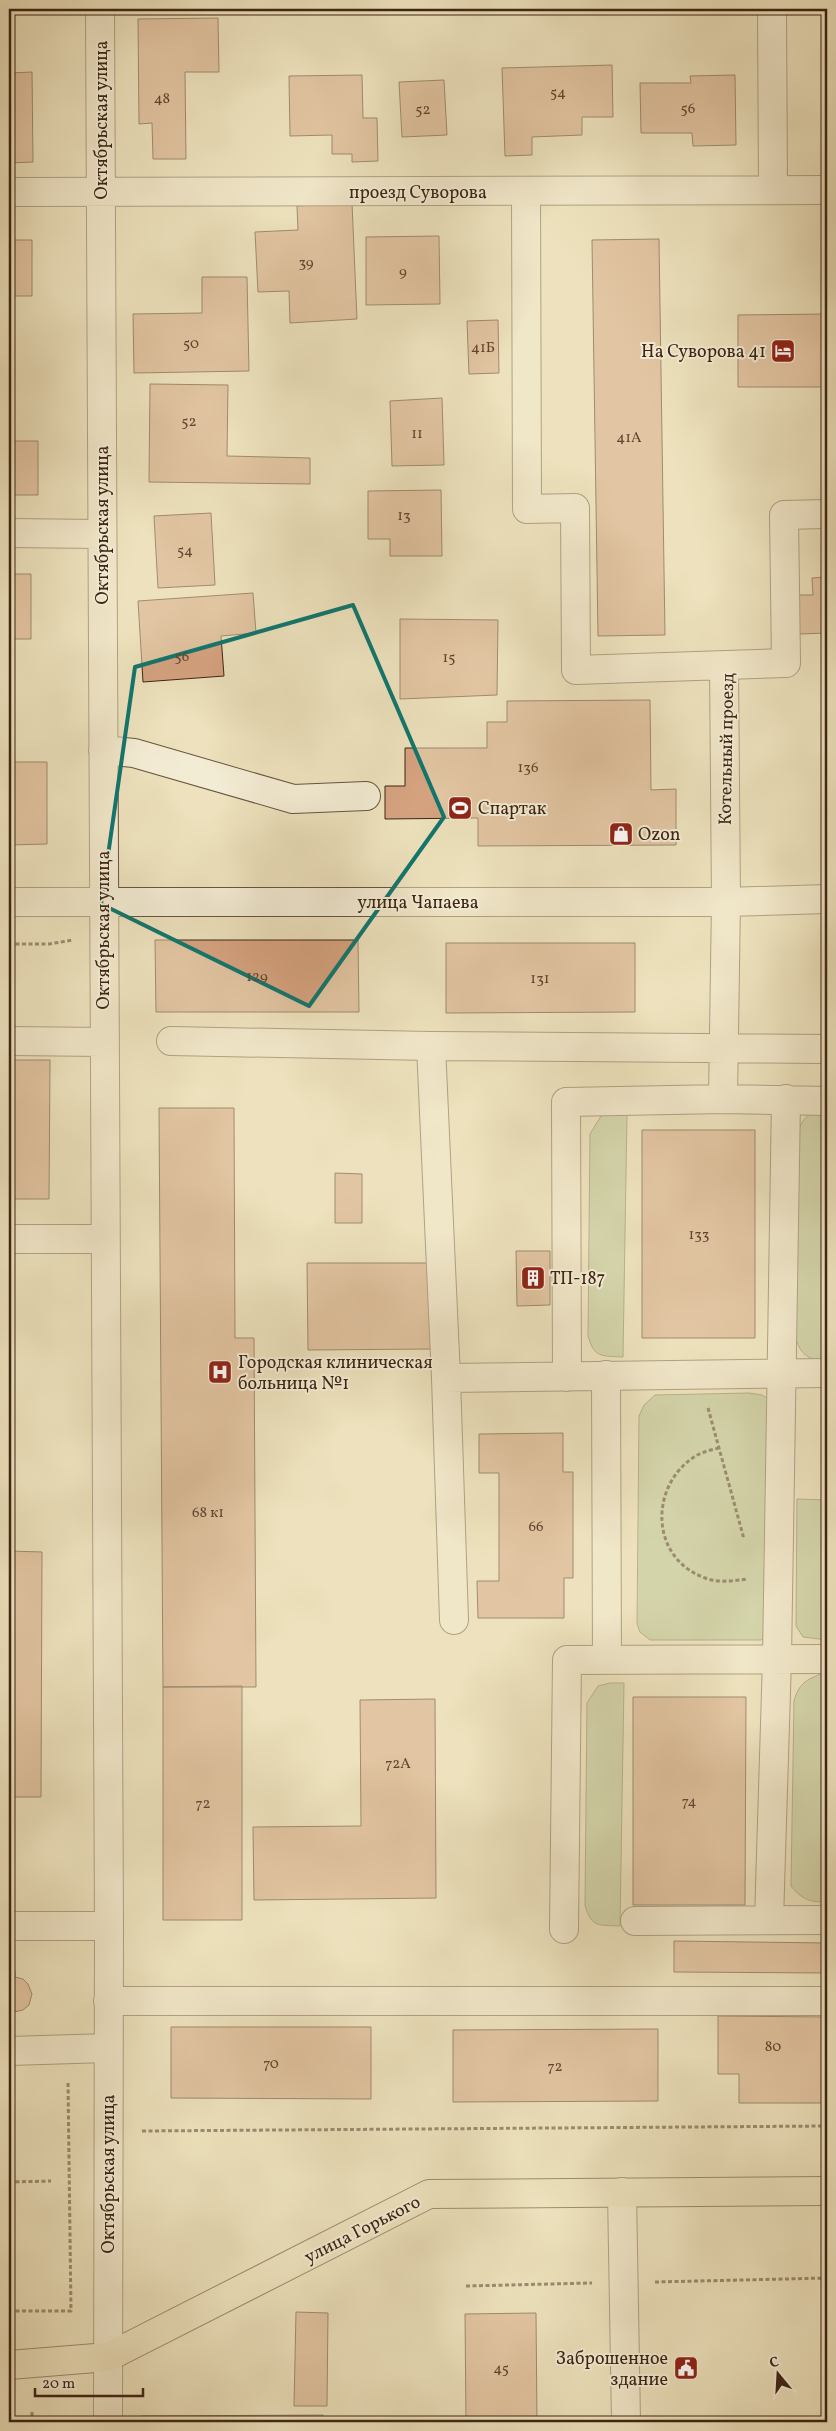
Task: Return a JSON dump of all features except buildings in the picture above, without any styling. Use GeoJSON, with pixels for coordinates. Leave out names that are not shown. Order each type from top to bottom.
{"type":"FeatureCollection","features":[{"type":"Feature","properties":{"kind":"main road","name":"улица Горького"},"geometry":{"type":"LineString","coordinates":[[9,2365],[108,2357],[429,2194],[827,2191]]}},
{"type":"Feature","properties":{"kind":"street","name":"Октябрьская улица"},"geometry":{"type":"LineString","coordinates":[[100,9],[109,1926],[108,2422]]}},
{"type":"Feature","properties":{"kind":"street"},"geometry":{"type":"LineString","coordinates":[[772,9],[773,190]]}},
{"type":"Feature","properties":{"kind":"street","name":"проезд Суворова"},"geometry":{"type":"LineString","coordinates":[[9,192],[827,190]]}},
{"type":"Feature","properties":{"kind":"street"},"geometry":{"type":"LineString","coordinates":[[526,192],[527,509],[575,508],[576,670],[724,665]]}},
{"type":"Feature","properties":{"kind":"street","name":"Котельный проезд"},"geometry":{"type":"LineString","coordinates":[[722,1099],[726,902],[724,665],[786,663],[784,515],[827,514]]}},
{"type":"Feature","properties":{"kind":"street"},"geometry":{"type":"LineString","coordinates":[[9,533],[102,534]]}},
{"type":"Feature","properties":{"kind":"street"},"geometry":{"type":"LineString","coordinates":[[103,750],[134,753],[293,799],[366,796]]}},
{"type":"Feature","properties":{"kind":"street","name":"улица Чапаева"},"geometry":{"type":"LineString","coordinates":[[9,902],[726,902],[827,899]]}},
{"type":"Feature","properties":{"kind":"street"},"geometry":{"type":"LineString","coordinates":[[9,1041],[104,1042]]}},
{"type":"Feature","properties":{"kind":"street"},"geometry":{"type":"LineString","coordinates":[[171,1041],[431,1046],[827,1049]]}},
{"type":"Feature","properties":{"kind":"street"},"geometry":{"type":"LineString","coordinates":[[431,1046],[446,1378],[454,1620]]}},
{"type":"Feature","properties":{"kind":"street"},"geometry":{"type":"LineString","coordinates":[[567,1377],[566,1102],[722,1099],[827,1100]]}},
{"type":"Feature","properties":{"kind":"street"},"geometry":{"type":"LineString","coordinates":[[770,1920],[778,1659],[786,1099]]}},
{"type":"Feature","properties":{"kind":"street"},"geometry":{"type":"LineString","coordinates":[[9,1240],[105,1239]]}},
{"type":"Feature","properties":{"kind":"street"},"geometry":{"type":"LineString","coordinates":[[446,1378],[827,1373]]}},
{"type":"Feature","properties":{"kind":"street"},"geometry":{"type":"LineString","coordinates":[[606,1375],[607,1660]]}},
{"type":"Feature","properties":{"kind":"street"},"geometry":{"type":"LineString","coordinates":[[564,1929],[567,1660],[827,1659]]}},
{"type":"Feature","properties":{"kind":"street"},"geometry":{"type":"LineString","coordinates":[[635,1921],[827,1920]]}},
{"type":"Feature","properties":{"kind":"street"},"geometry":{"type":"LineString","coordinates":[[9,1926],[109,1926]]}},
{"type":"Feature","properties":{"kind":"street"},"geometry":{"type":"LineString","coordinates":[[108,2001],[827,2001]]}},
{"type":"Feature","properties":{"kind":"street"},"geometry":{"type":"LineString","coordinates":[[9,2051],[108,2048]]}},
{"type":"Feature","properties":{"kind":"street"},"geometry":{"type":"LineString","coordinates":[[622,2192],[626,2422]]}},
{"type":"Feature","properties":{"kind":"path"},"geometry":{"type":"LineString","coordinates":[[707,1403],[744,1540]]}},
{"type":"Feature","properties":{"kind":"path"},"geometry":{"type":"LineString","coordinates":[[719,1448],[695,1456],[676,1472],[664,1494],[661,1520],[667,1544],[683,1565],[704,1578],[729,1582],[754,1577]]}},
{"type":"Feature","properties":{"kind":"path"},"geometry":{"type":"LineString","coordinates":[[9,2311],[71,2311],[68,2049]]}},
{"type":"Feature","properties":{"kind":"path"},"geometry":{"type":"LineString","coordinates":[[139,2131],[827,2126]]}},
{"type":"Feature","properties":{"kind":"path"},"geometry":{"type":"LineString","coordinates":[[9,2182],[51,2181]]}},
{"type":"Feature","properties":{"kind":"path"},"geometry":{"type":"LineString","coordinates":[[32,2412],[32,2422]]}},
{"type":"Feature","properties":{"kind":"highlighted area"},"geometry":{"type":"Polygon","coordinates":[[[353,605],[444,817],[309,1006],[101,904],[135,667],[353,605]]]}},
{"type":"Feature","properties":{"kind":"green space"},"geometry":{"type":"Polygon","coordinates":[[[827,1109],[827,1361],[814,1359],[805,1354],[798,1346],[795,1333],[797,1135],[801,1124],[807,1116],[827,1109]]]}},
{"type":"Feature","properties":{"kind":"green space"},"geometry":{"type":"Polygon","coordinates":[[[613,1113],[627,1114],[623,1357],[604,1356],[596,1352],[588,1336],[590,1134],[601,1116],[613,1113]]]}},
{"type":"Feature","properties":{"kind":"green space"},"geometry":{"type":"Polygon","coordinates":[[[749,1393],[762,1395],[770,1400],[771,1636],[761,1640],[650,1640],[640,1632],[637,1624],[639,1416],[644,1405],[655,1395],[749,1393]]]}},
{"type":"Feature","properties":{"kind":"green space"},"geometry":{"type":"Polygon","coordinates":[[[797,1499],[827,1500],[827,1640],[803,1637],[796,1626],[797,1499]]]}},
{"type":"Feature","properties":{"kind":"green space"},"geometry":{"type":"Polygon","coordinates":[[[823,1673],[827,1673],[827,1901],[816,1902],[798,1894],[791,1886],[794,1701],[798,1690],[804,1683],[823,1673]]]}},
{"type":"Feature","properties":{"kind":"green space"},"geometry":{"type":"Polygon","coordinates":[[[610,1683],[624,1683],[620,1926],[597,1924],[590,1918],[585,1905],[587,1703],[598,1686],[610,1683]]]}},
{"type":"Feature","properties":{"kind":"place","name":"На Суворова 41"},"geometry":{"type":"Point","coordinates":[783,351]}},
{"type":"Feature","properties":{"kind":"place","name":"Спартак"},"geometry":{"type":"Point","coordinates":[460,808]}},
{"type":"Feature","properties":{"kind":"place","name":"Ozon"},"geometry":{"type":"Point","coordinates":[621,834]}},
{"type":"Feature","properties":{"kind":"place","name":"ТП-187"},"geometry":{"type":"Point","coordinates":[533,1278]}},
{"type":"Feature","properties":{"kind":"place","name":"Городская клиническая больница №1"},"geometry":{"type":"Point","coordinates":[220,1372]}},
{"type":"Feature","properties":{"kind":"place","name":"Заброшенное здание"},"geometry":{"type":"Point","coordinates":[686,2368]}}]}
